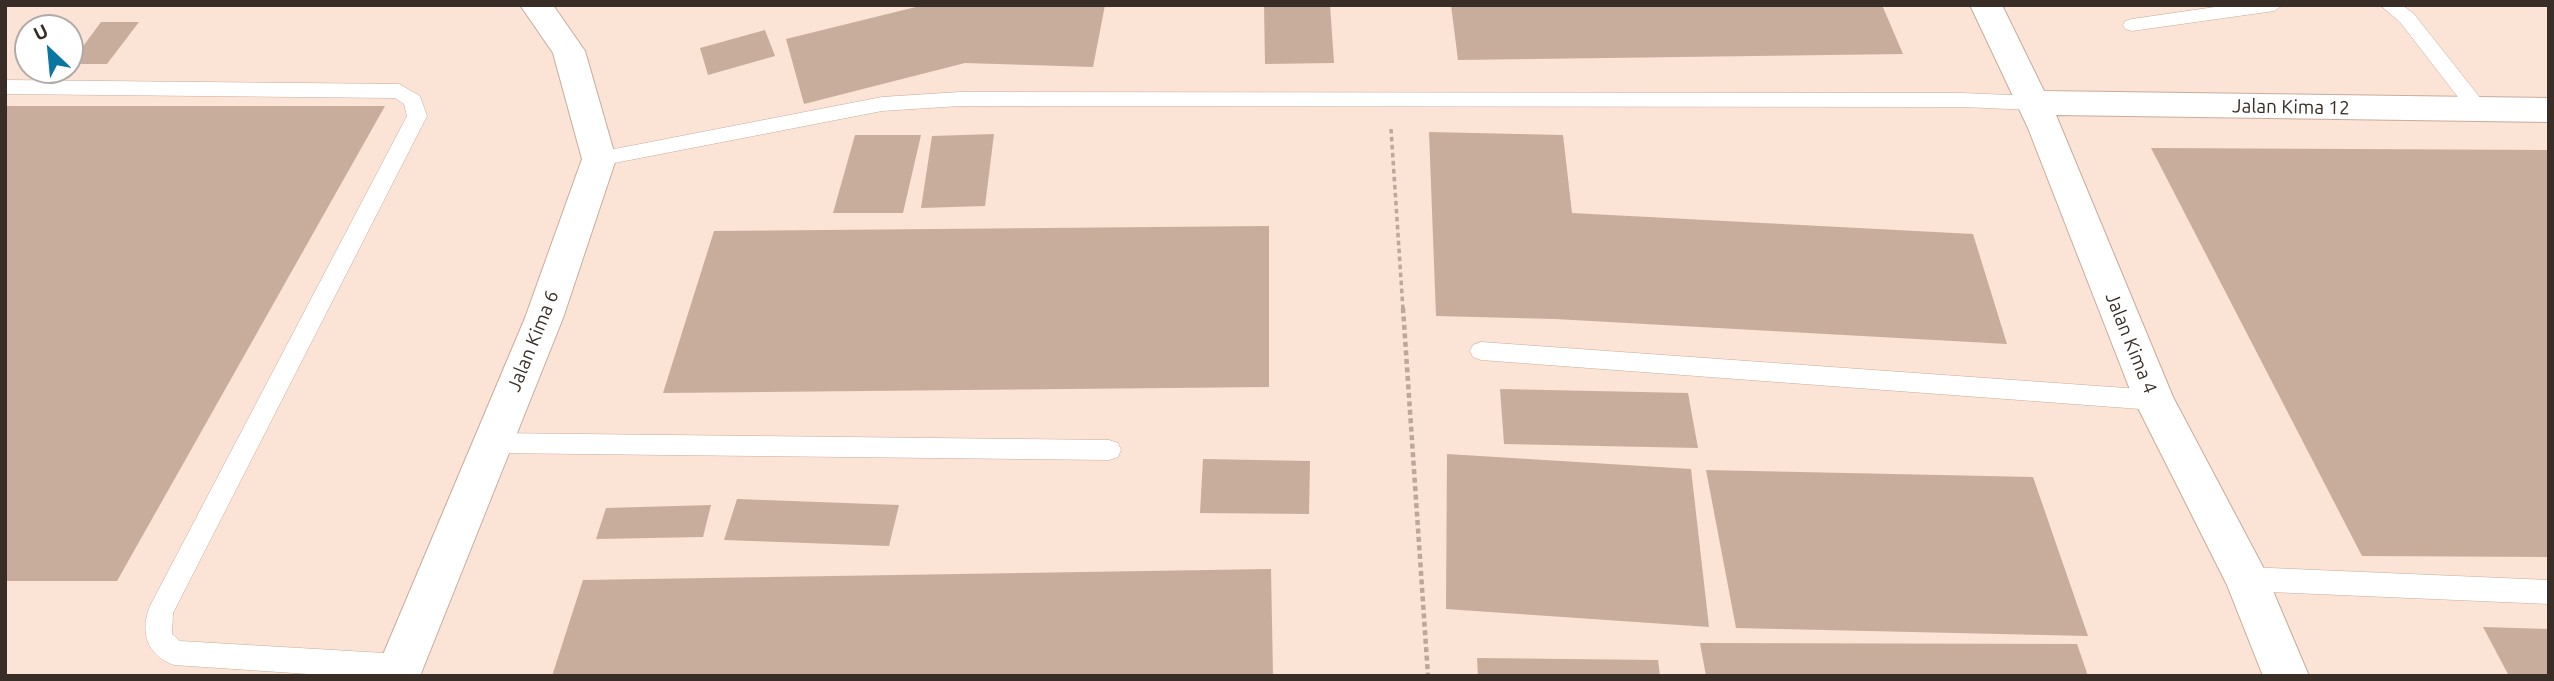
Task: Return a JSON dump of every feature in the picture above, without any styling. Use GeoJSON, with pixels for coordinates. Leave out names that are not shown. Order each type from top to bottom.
{"type":"FeatureCollection","features":[{"type":"Feature","properties":{"kind":"street"},"geometry":{"type":"LineString","coordinates":[[536,5],[569,51],[599,159]]}},
{"type":"Feature","properties":{"kind":"street","name":"Jalan Kima 4"},"geometry":{"type":"LineString","coordinates":[[1986,5],[2033,103],[2154,400],[2247,579],[2286,676]]}},
{"type":"Feature","properties":{"kind":"street","name":"Jalan Kima 12"},"geometry":{"type":"LineString","coordinates":[[2033,103],[2549,110]]}},
{"type":"Feature","properties":{"kind":"street","name":"Jalan Kima 6"},"geometry":{"type":"LineString","coordinates":[[399,671],[544,318],[599,159]]}},
{"type":"Feature","properties":{"kind":"lane"},"geometry":{"type":"LineString","coordinates":[[2132,25],[2274,5]]}},
{"type":"Feature","properties":{"kind":"lane"},"geometry":{"type":"LineString","coordinates":[[2389,5],[2406,18],[2478,109]]}},
{"type":"Feature","properties":{"kind":"lane"},"geometry":{"type":"LineString","coordinates":[[5,87],[399,91],[413,101],[417,116],[160,612],[158,639],[174,653],[399,671]]}},
{"type":"Feature","properties":{"kind":"lane"},"geometry":{"type":"LineString","coordinates":[[599,159],[883,104],[960,99],[1962,100],[2033,103]]}},
{"type":"Feature","properties":{"kind":"lane"},"geometry":{"type":"LineString","coordinates":[[1481,351],[2154,400]]}},
{"type":"Feature","properties":{"kind":"lane"},"geometry":{"type":"LineString","coordinates":[[492,443],[1109,450]]}},
{"type":"Feature","properties":{"kind":"lane"},"geometry":{"type":"LineString","coordinates":[[2247,579],[2549,592]]}},
{"type":"Feature","properties":{"kind":"path"},"geometry":{"type":"LineString","coordinates":[[1389,100],[1428,676]]}},
{"type":"Feature","properties":{"kind":"building"},"geometry":{"type":"Polygon","coordinates":[[[924,5],[1105,5],[1093,67],[965,63],[804,104],[786,39],[924,5]]]}},
{"type":"Feature","properties":{"kind":"building"},"geometry":{"type":"Polygon","coordinates":[[[1264,5],[1330,5],[1334,63],[1265,64],[1264,5]]]}},
{"type":"Feature","properties":{"kind":"building"},"geometry":{"type":"Polygon","coordinates":[[[1451,5],[1882,5],[1903,54],[1458,60],[1451,5]]]}},
{"type":"Feature","properties":{"kind":"building"},"geometry":{"type":"Polygon","coordinates":[[[101,22],[139,22],[107,64],[84,64],[84,45],[101,22]]]}},
{"type":"Feature","properties":{"kind":"building"},"geometry":{"type":"Polygon","coordinates":[[[765,30],[775,56],[708,75],[700,48],[765,30]]]}},
{"type":"Feature","properties":{"kind":"building"},"geometry":{"type":"Polygon","coordinates":[[[5,106],[385,106],[117,581],[5,581],[5,106]]]}},
{"type":"Feature","properties":{"kind":"building"},"geometry":{"type":"Polygon","coordinates":[[[1429,132],[1563,135],[1572,213],[1973,234],[2007,344],[1555,319],[1436,316],[1429,132]]]}},
{"type":"Feature","properties":{"kind":"building"},"geometry":{"type":"Polygon","coordinates":[[[994,134],[985,206],[921,208],[932,136],[994,134]]]}},
{"type":"Feature","properties":{"kind":"building"},"geometry":{"type":"Polygon","coordinates":[[[855,135],[921,135],[903,213],[833,213],[855,135]]]}},
{"type":"Feature","properties":{"kind":"building"},"geometry":{"type":"Polygon","coordinates":[[[2151,148],[2549,150],[2549,557],[2362,556],[2151,148]]]}},
{"type":"Feature","properties":{"kind":"building"},"geometry":{"type":"Polygon","coordinates":[[[1269,226],[1269,387],[663,393],[714,231],[1269,226]]]}},
{"type":"Feature","properties":{"kind":"building"},"geometry":{"type":"Polygon","coordinates":[[[1500,389],[1688,393],[1698,448],[1504,444],[1500,389]]]}},
{"type":"Feature","properties":{"kind":"building"},"geometry":{"type":"Polygon","coordinates":[[[1447,454],[1691,469],[1709,627],[1446,609],[1447,454]]]}},
{"type":"Feature","properties":{"kind":"building"},"geometry":{"type":"Polygon","coordinates":[[[1203,459],[1310,461],[1309,514],[1200,513],[1203,459]]]}},
{"type":"Feature","properties":{"kind":"building"},"geometry":{"type":"Polygon","coordinates":[[[1706,470],[2033,477],[2088,636],[1736,628],[1706,470]]]}},
{"type":"Feature","properties":{"kind":"building"},"geometry":{"type":"Polygon","coordinates":[[[737,499],[899,505],[889,546],[724,540],[737,499]]]}},
{"type":"Feature","properties":{"kind":"building"},"geometry":{"type":"Polygon","coordinates":[[[711,505],[703,537],[596,539],[606,508],[711,505]]]}},
{"type":"Feature","properties":{"kind":"building"},"geometry":{"type":"Polygon","coordinates":[[[1271,569],[1273,676],[552,676],[583,580],[1271,569]]]}},
{"type":"Feature","properties":{"kind":"building"},"geometry":{"type":"Polygon","coordinates":[[[2483,627],[2549,629],[2549,676],[2509,676],[2483,627]]]}},
{"type":"Feature","properties":{"kind":"building"},"geometry":{"type":"Polygon","coordinates":[[[1700,643],[2077,644],[2088,676],[1706,676],[1700,643]]]}},
{"type":"Feature","properties":{"kind":"building"},"geometry":{"type":"Polygon","coordinates":[[[1477,658],[1658,660],[1660,676],[1478,676],[1477,658]]]}}]}
